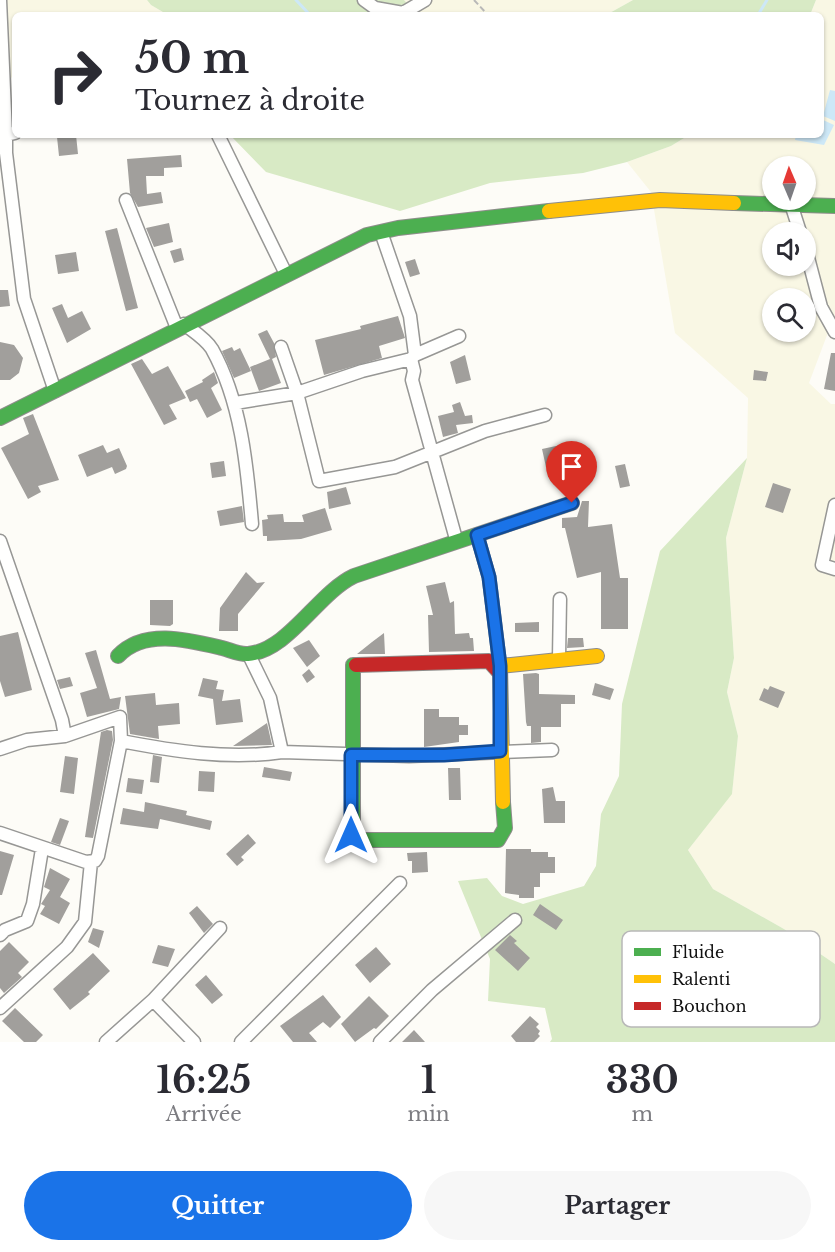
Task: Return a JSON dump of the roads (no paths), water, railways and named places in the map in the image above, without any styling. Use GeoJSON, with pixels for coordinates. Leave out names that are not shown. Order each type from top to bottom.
{"type":"FeatureCollection","features":[{"type":"Feature","properties":{"kind":"street"},"geometry":{"type":"LineString","coordinates":[[0,0],[2,87],[10,134],[24,298],[55,391]]}},
{"type":"Feature","properties":{"kind":"street"},"geometry":{"type":"LineString","coordinates":[[364,0],[375,8],[397,12]]}},
{"type":"Feature","properties":{"kind":"street"},"geometry":{"type":"LineString","coordinates":[[405,12],[425,0]]}},
{"type":"Feature","properties":{"kind":"street"},"geometry":{"type":"LineString","coordinates":[[219,138],[286,274]]}},
{"type":"Feature","properties":{"kind":"street"},"geometry":{"type":"LineString","coordinates":[[126,200],[180,326],[211,346],[235,403],[248,478],[252,524]]}},
{"type":"Feature","properties":{"kind":"street"},"geometry":{"type":"LineString","coordinates":[[0,418],[342,246],[381,232],[484,217],[633,201],[762,203]]}},
{"type":"Feature","properties":{"kind":"street"},"geometry":{"type":"LineString","coordinates":[[816,205],[835,206]]}},
{"type":"Feature","properties":{"kind":"street"},"geometry":{"type":"LineString","coordinates":[[381,232],[410,316],[414,370],[412,380],[456,539]]}},
{"type":"Feature","properties":{"kind":"street"},"geometry":{"type":"LineString","coordinates":[[813,276],[821,307],[835,332]]}},
{"type":"Feature","properties":{"kind":"street"},"geometry":{"type":"LineString","coordinates":[[235,403],[297,393],[362,370],[413,357],[459,336]]}},
{"type":"Feature","properties":{"kind":"street"},"geometry":{"type":"LineString","coordinates":[[281,347],[297,393],[319,481],[395,467],[431,450],[485,431],[545,415]]}},
{"type":"Feature","properties":{"kind":"street"},"geometry":{"type":"LineString","coordinates":[[118,656],[123,648],[139,641],[169,638],[249,655],[278,642],[318,600],[348,579],[456,539],[477,535],[572,503]]}},
{"type":"Feature","properties":{"kind":"street"},"geometry":{"type":"LineString","coordinates":[[835,505],[822,565],[835,569]]}},
{"type":"Feature","properties":{"kind":"street"},"geometry":{"type":"LineString","coordinates":[[477,535],[489,577],[499,668],[500,751],[505,828],[498,840],[446,842],[353,840],[351,755],[353,665],[489,661],[499,668],[559,658],[597,656]]}},
{"type":"Feature","properties":{"kind":"street"},"geometry":{"type":"LineString","coordinates":[[0,541],[59,710],[64,736]]}},
{"type":"Feature","properties":{"kind":"street"},"geometry":{"type":"LineString","coordinates":[[559,658],[560,599]]}},
{"type":"Feature","properties":{"kind":"street"},"geometry":{"type":"LineString","coordinates":[[249,655],[270,698],[282,752]]}},
{"type":"Feature","properties":{"kind":"street"},"geometry":{"type":"LineString","coordinates":[[0,749],[27,740],[64,736],[120,717],[121,741],[98,856],[91,862],[85,922],[67,947],[0,1008]]}},
{"type":"Feature","properties":{"kind":"street"},"geometry":{"type":"LineString","coordinates":[[121,741],[209,754],[259,756],[282,752],[444,755],[552,750]]}},
{"type":"Feature","properties":{"kind":"street"},"geometry":{"type":"LineString","coordinates":[[0,834],[42,849],[91,862]]}},
{"type":"Feature","properties":{"kind":"street"},"geometry":{"type":"LineString","coordinates":[[0,936],[5,930],[27,921],[33,904],[42,849]]}},
{"type":"Feature","properties":{"kind":"street"},"geometry":{"type":"LineString","coordinates":[[241,1042],[400,883]]}},
{"type":"Feature","properties":{"kind":"street"},"geometry":{"type":"LineString","coordinates":[[380,1042],[432,990],[515,920]]}},
{"type":"Feature","properties":{"kind":"street"},"geometry":{"type":"LineString","coordinates":[[106,1042],[153,1000],[220,928]]}},
{"type":"Feature","properties":{"kind":"street"},"geometry":{"type":"LineString","coordinates":[[153,1000],[194,1042]]}},
{"type":"Feature","properties":{"kind":"water"},"geometry":{"type":"Polygon","coordinates":[[[830,90],[835,91],[835,121],[824,116],[830,90]]]}},
{"type":"Feature","properties":{"kind":"water"},"geometry":{"type":"Polygon","coordinates":[[[824,120],[834,125],[824,145],[795,140],[795,138],[824,138],[824,120]]]}},
{"type":"Feature","properties":{"kind":"waterway"},"geometry":{"type":"LineString","coordinates":[[296,0],[307,12]]}},
{"type":"Feature","properties":{"kind":"waterway"},"geometry":{"type":"LineString","coordinates":[[760,12],[767,0]]}}]}
